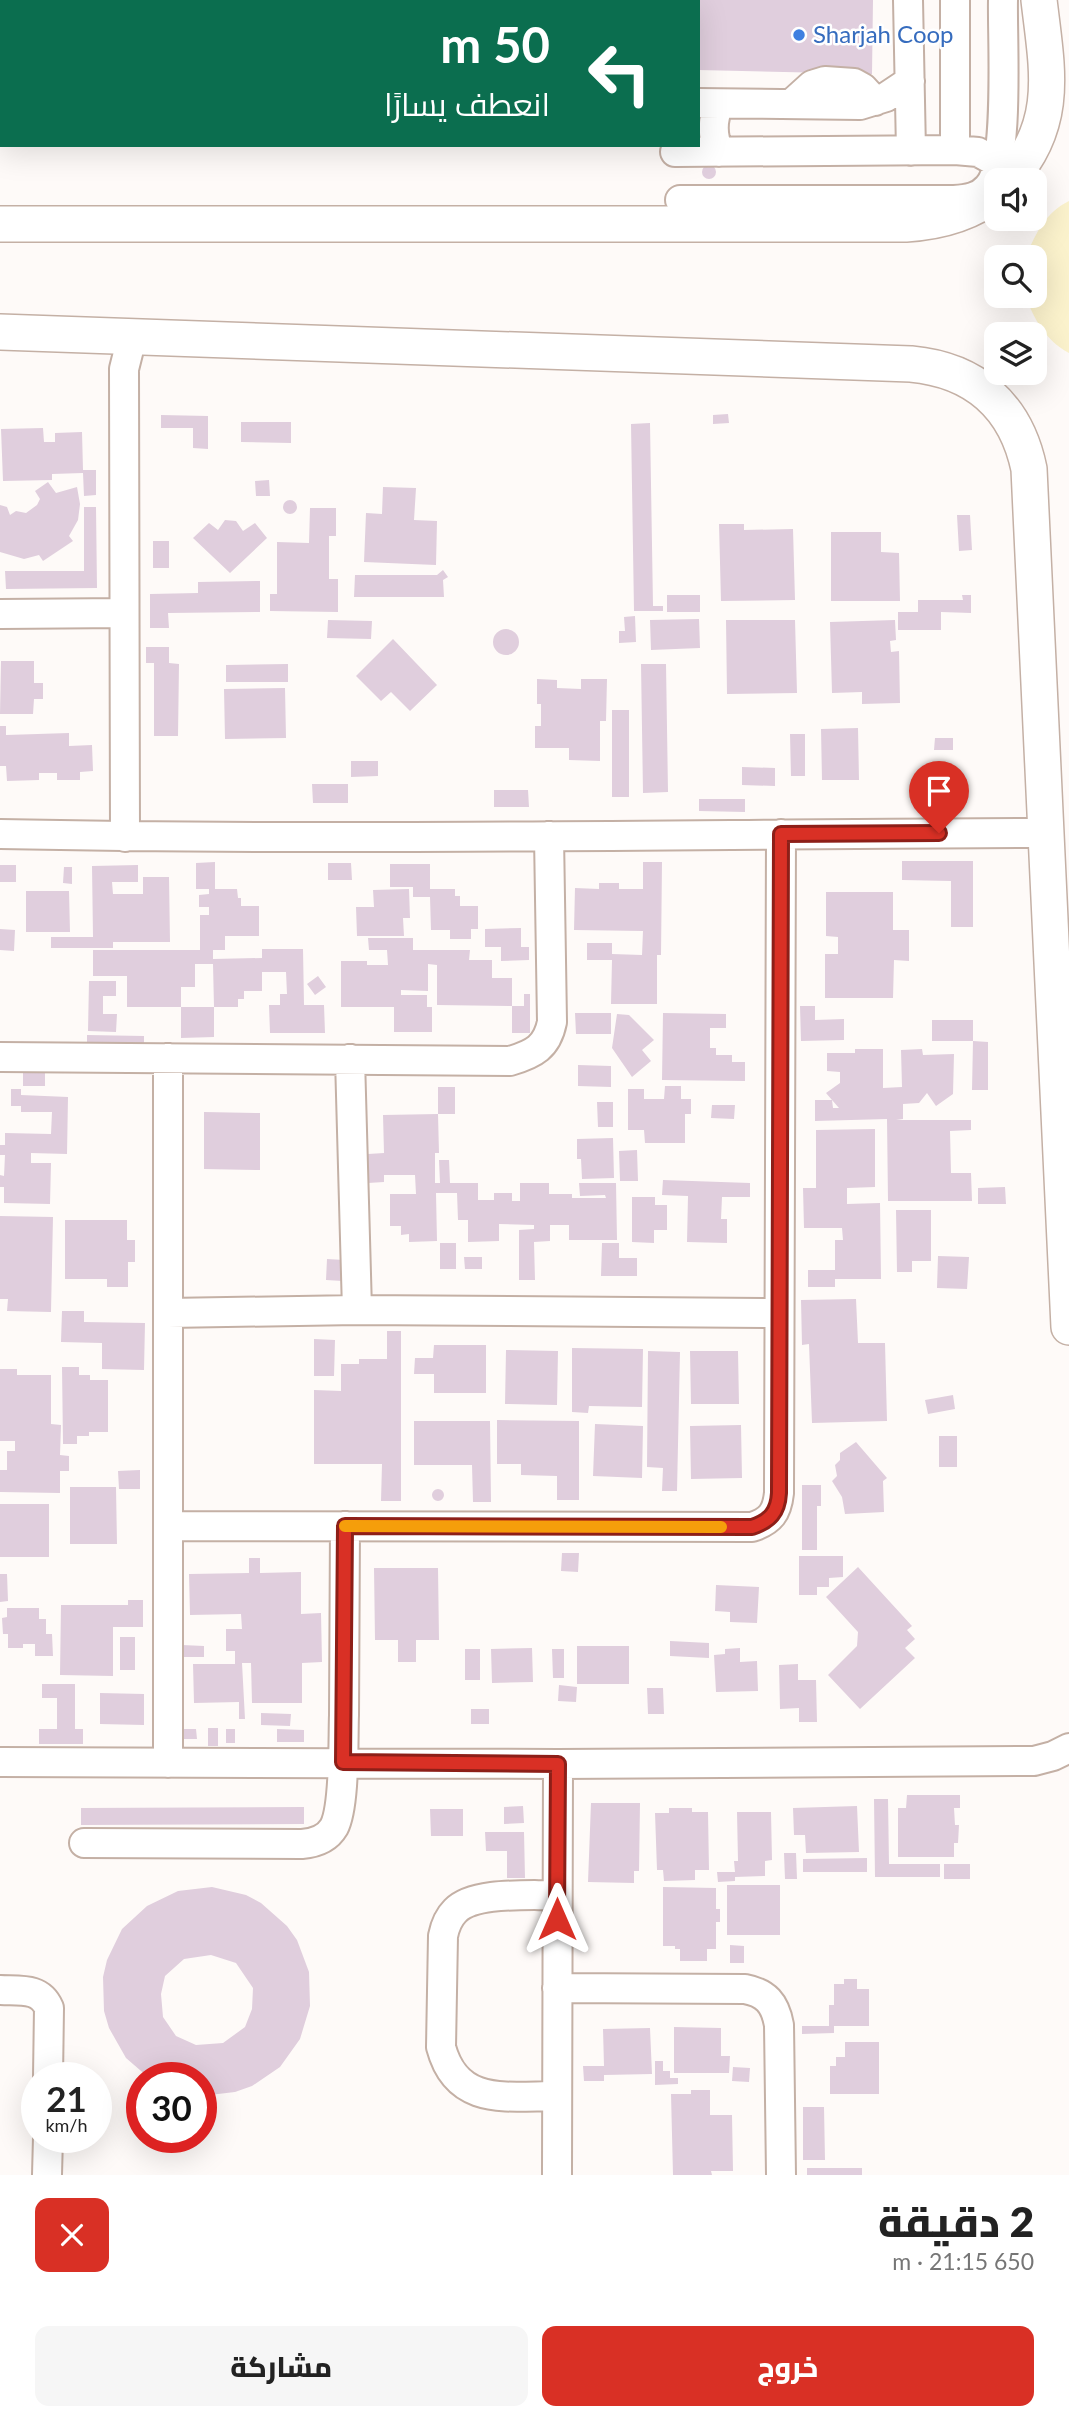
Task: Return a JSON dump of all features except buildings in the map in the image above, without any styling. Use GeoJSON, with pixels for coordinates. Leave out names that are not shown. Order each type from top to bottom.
{"type":"FeatureCollection","features":[{"type":"Feature","properties":{"kind":"main road"},"geometry":{"type":"LineString","coordinates":[[1001,168],[1028,155],[1037,139],[1046,105],[1047,68],[1039,0]]}},
{"type":"Feature","properties":{"kind":"main road"},"geometry":{"type":"LineString","coordinates":[[2,221],[680,212],[924,223],[960,214],[984,187]]}},
{"type":"Feature","properties":{"kind":"main road"},"geometry":{"type":"LineString","coordinates":[[0,332],[124,347],[911,363],[945,369],[990,394],[1012,421],[1023,444],[1029,469],[1069,1327]]}},
{"type":"Feature","properties":{"kind":"street"},"geometry":{"type":"LineString","coordinates":[[908,0],[911,151]]}},
{"type":"Feature","properties":{"kind":"street"},"geometry":{"type":"LineString","coordinates":[[955,0],[956,144]]}},
{"type":"Feature","properties":{"kind":"street"},"geometry":{"type":"LineString","coordinates":[[1001,168],[1003,0]]}},
{"type":"Feature","properties":{"kind":"street"},"geometry":{"type":"LineString","coordinates":[[709,104],[860,105],[886,97],[910,81]]}},
{"type":"Feature","properties":{"kind":"street"},"geometry":{"type":"LineString","coordinates":[[709,104],[715,113],[713,132],[719,152]]}},
{"type":"Feature","properties":{"kind":"street"},"geometry":{"type":"LineString","coordinates":[[680,212],[675,149],[719,152],[911,151],[956,144],[978,152],[1001,168]]}},
{"type":"Feature","properties":{"kind":"street"},"geometry":{"type":"LineString","coordinates":[[124,347],[125,837]]}},
{"type":"Feature","properties":{"kind":"street"},"geometry":{"type":"LineString","coordinates":[[0,614],[124,613]]}},
{"type":"Feature","properties":{"kind":"street"},"geometry":{"type":"LineString","coordinates":[[0,834],[125,837],[1045,833]]}},
{"type":"Feature","properties":{"kind":"street"},"geometry":{"type":"LineString","coordinates":[[168,1526],[752,1527],[773,1516],[779,1493],[781,834]]}},
{"type":"Feature","properties":{"kind":"street"},"geometry":{"type":"LineString","coordinates":[[0,1057],[510,1061],[539,1049],[549,1037],[552,1022],[549,836]]}},
{"type":"Feature","properties":{"kind":"street"},"geometry":{"type":"LineString","coordinates":[[168,1058],[168,1763]]}},
{"type":"Feature","properties":{"kind":"street"},"geometry":{"type":"LineString","coordinates":[[350,1059],[357,1310]]}},
{"type":"Feature","properties":{"kind":"street"},"geometry":{"type":"LineString","coordinates":[[168,1313],[357,1310],[779,1313]]}},
{"type":"Feature","properties":{"kind":"street"},"geometry":{"type":"LineString","coordinates":[[84,1843],[314,1843],[325,1838],[333,1829],[337,1818],[343,1762],[345,1526]]}},
{"type":"Feature","properties":{"kind":"street"},"geometry":{"type":"LineString","coordinates":[[0,1762],[558,1764],[1034,1760],[1053,1756],[1069,1748]]}},
{"type":"Feature","properties":{"kind":"street"},"geometry":{"type":"LineString","coordinates":[[1034,1760],[1069,1773]]}},
{"type":"Feature","properties":{"kind":"street"},"geometry":{"type":"LineString","coordinates":[[557,2175],[558,1764]]}},
{"type":"Feature","properties":{"kind":"street"},"geometry":{"type":"LineString","coordinates":[[557,1895],[481,1898],[467,1902],[455,1910],[447,1922],[443,1936],[441,2047],[446,2064],[455,2078],[468,2089],[485,2095],[557,2096]]}},
{"type":"Feature","properties":{"kind":"street"},"geometry":{"type":"LineString","coordinates":[[557,1989],[745,1989],[759,1992],[770,2000],[777,2012],[779,2025],[781,2175]]}},
{"type":"Feature","properties":{"kind":"street"},"geometry":{"type":"LineString","coordinates":[[0,1990],[30,1991],[46,2000],[49,2008],[48,2062]]}},
{"type":"Feature","properties":{"kind":"street"},"geometry":{"type":"LineString","coordinates":[[47,2175],[48,2153]]}},
{"type":"Feature","properties":{"kind":"sand"},"geometry":{"type":"Polygon","coordinates":[[[1069,201],[1069,353],[1053,342],[1047,335],[1047,322],[1038,322],[1031,308],[1047,308],[1047,245],[1031,245],[1038,231],[1047,231],[1047,218],[1069,201]]]}},
{"type":"Feature","properties":{"kind":"slow traffic"},"geometry":{"type":"LineString","coordinates":[[345,1526],[721,1527]]}},
{"type":"Feature","properties":{"kind":"place","name":"Sharjah Coop"},"geometry":{"type":"Point","coordinates":[799,35]}},
{"type":"Feature","properties":{"kind":"route"},"geometry":{"type":"LineString","coordinates":[[557,1919],[558,1764],[343,1762],[345,1526],[752,1527],[773,1516],[779,1493],[781,834],[939,833]]}}]}
